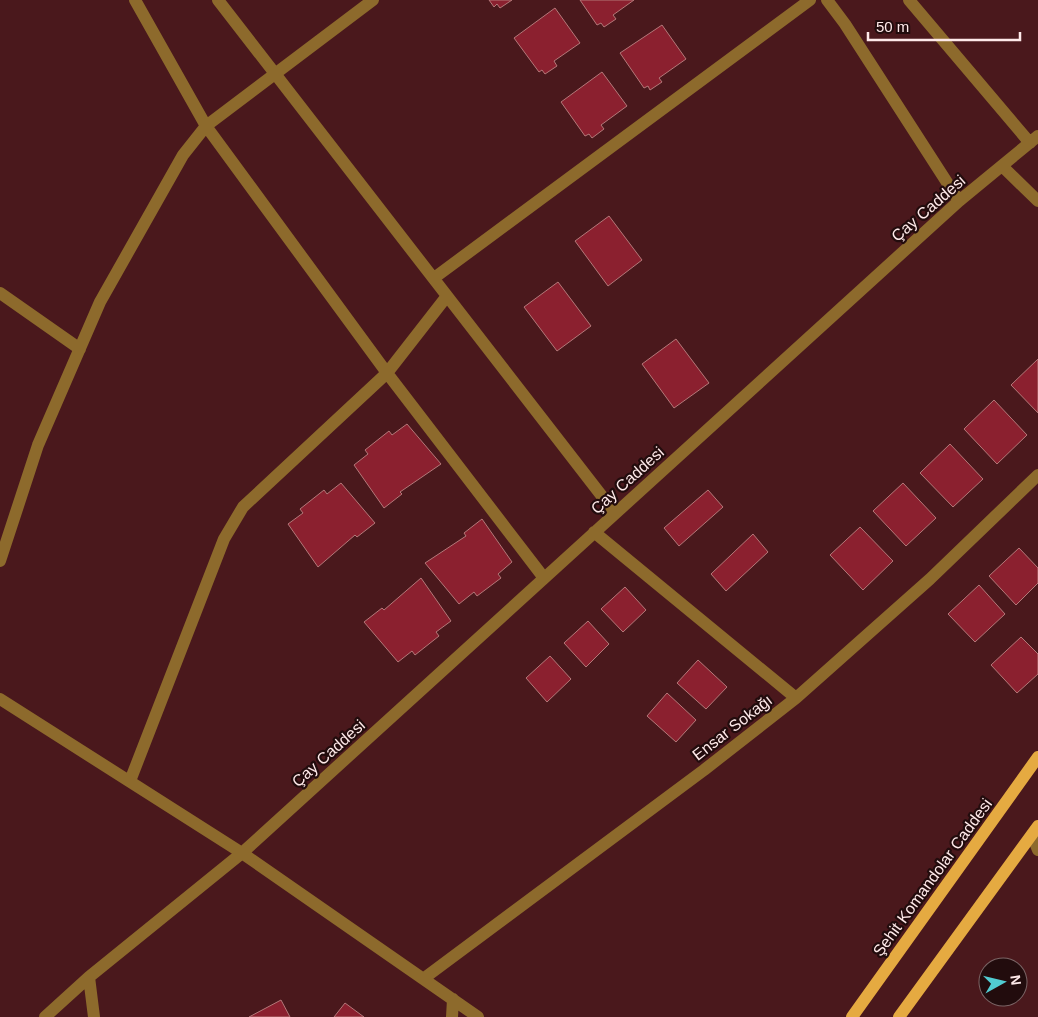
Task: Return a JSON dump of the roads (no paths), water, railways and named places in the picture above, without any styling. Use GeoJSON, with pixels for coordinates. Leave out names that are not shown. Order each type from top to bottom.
{"type":"FeatureCollection","features":[{"type":"Feature","properties":{"kind":"main road","name":"Şehit Komandolar Caddesi"},"geometry":{"type":"LineString","coordinates":[[852,1017],[1038,757]]}},
{"type":"Feature","properties":{"kind":"main road"},"geometry":{"type":"LineString","coordinates":[[899,1017],[1035,830]]}},
{"type":"Feature","properties":{"kind":"street"},"geometry":{"type":"LineString","coordinates":[[135,0],[206,126],[387,373],[544,578]]}},
{"type":"Feature","properties":{"kind":"street"},"geometry":{"type":"LineString","coordinates":[[218,0],[615,513]]}},
{"type":"Feature","properties":{"kind":"street"},"geometry":{"type":"LineString","coordinates":[[0,561],[38,445],[80,349],[110,284],[183,155],[206,126],[276,75],[372,0]]}},
{"type":"Feature","properties":{"kind":"street"},"geometry":{"type":"LineString","coordinates":[[434,278],[810,0]]}},
{"type":"Feature","properties":{"kind":"street"},"geometry":{"type":"LineString","coordinates":[[826,0],[845,24],[959,201]]}},
{"type":"Feature","properties":{"kind":"street"},"geometry":{"type":"LineString","coordinates":[[909,0],[1034,140]]}},
{"type":"Feature","properties":{"kind":"street","name":"Çay Caddesi"},"geometry":{"type":"LineString","coordinates":[[46,1017],[89,977],[242,853],[959,201],[1034,140]]}},
{"type":"Feature","properties":{"kind":"street"},"geometry":{"type":"LineString","coordinates":[[1002,166],[1038,201]]}},
{"type":"Feature","properties":{"kind":"street"},"geometry":{"type":"LineString","coordinates":[[0,293],[80,349]]}},
{"type":"Feature","properties":{"kind":"street"},"geometry":{"type":"LineString","coordinates":[[130,781],[224,539],[243,507],[387,373],[447,296]]}},
{"type":"Feature","properties":{"kind":"street","name":"Ensar Sokağı"},"geometry":{"type":"LineString","coordinates":[[423,979],[704,770],[796,698],[930,580],[1038,475]]}},
{"type":"Feature","properties":{"kind":"street"},"geometry":{"type":"LineString","coordinates":[[594,532],[796,698]]}},
{"type":"Feature","properties":{"kind":"street"},"geometry":{"type":"LineString","coordinates":[[0,699],[242,853],[478,1017]]}},
{"type":"Feature","properties":{"kind":"street"},"geometry":{"type":"LineString","coordinates":[[1035,830],[1038,850]]}},
{"type":"Feature","properties":{"kind":"street"},"geometry":{"type":"LineString","coordinates":[[89,977],[94,1017]]}},
{"type":"Feature","properties":{"kind":"street"},"geometry":{"type":"LineString","coordinates":[[452,1017],[453,999]]}}]}
